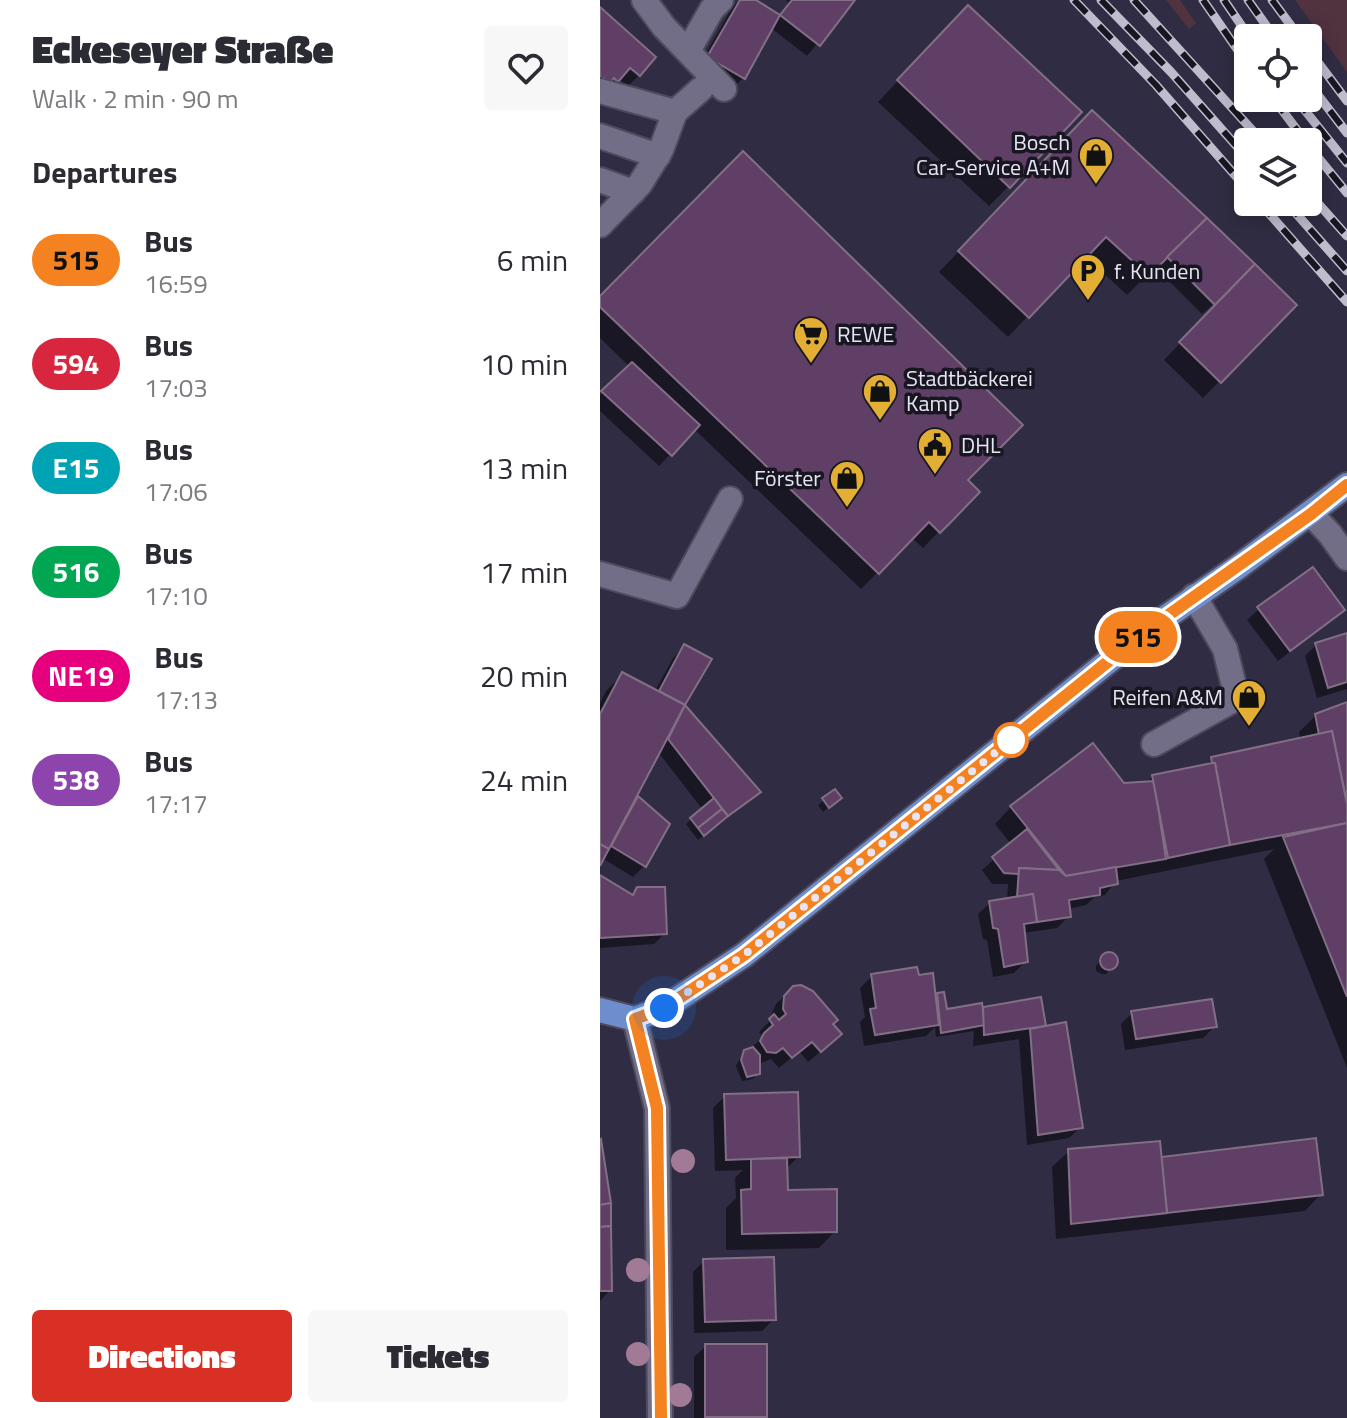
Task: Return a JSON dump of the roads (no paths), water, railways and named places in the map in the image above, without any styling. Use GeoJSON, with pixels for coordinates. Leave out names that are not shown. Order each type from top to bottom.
{"type":"FeatureCollection","features":[{"type":"Feature","properties":{"kind":"main road"},"geometry":{"type":"LineString","coordinates":[[600,1010],[635,1019],[664,1008],[744,955],[1146,631],[1347,485]]}},
{"type":"Feature","properties":{"kind":"street"},"geometry":{"type":"LineString","coordinates":[[600,225],[633,192],[658,156],[675,112],[712,89],[688,51],[664,27],[644,0]]}},
{"type":"Feature","properties":{"kind":"street"},"geometry":{"type":"LineString","coordinates":[[688,51],[712,9],[721,0]]}},
{"type":"Feature","properties":{"kind":"street"},"geometry":{"type":"LineString","coordinates":[[600,91],[675,112]]}},
{"type":"Feature","properties":{"kind":"street"},"geometry":{"type":"LineString","coordinates":[[600,136],[658,156]]}},
{"type":"Feature","properties":{"kind":"street"},"geometry":{"type":"LineString","coordinates":[[600,180],[633,192]]}},
{"type":"Feature","properties":{"kind":"street"},"geometry":{"type":"LineString","coordinates":[[600,574],[677,596],[730,499]]}},
{"type":"Feature","properties":{"kind":"street"},"geometry":{"type":"LineString","coordinates":[[1311,514],[1347,558]]}},
{"type":"Feature","properties":{"kind":"street"},"geometry":{"type":"LineString","coordinates":[[1154,744],[1237,698],[1225,649],[1194,596]]}},
{"type":"Feature","properties":{"kind":"street"},"geometry":{"type":"LineString","coordinates":[[635,1019],[657,1108],[660,1418]]}},
{"type":"Feature","properties":{"kind":"railway"},"geometry":{"type":"LineString","coordinates":[[1074,0],[1156,85],[1234,174]]}},
{"type":"Feature","properties":{"kind":"railway"},"geometry":{"type":"LineString","coordinates":[[1101,0],[1234,143]]}},
{"type":"Feature","properties":{"kind":"railway"},"geometry":{"type":"LineString","coordinates":[[1134,0],[1250,128]]}},
{"type":"Feature","properties":{"kind":"railway"},"geometry":{"type":"LineString","coordinates":[[1203,0],[1234,45]]}},
{"type":"Feature","properties":{"kind":"railway"},"geometry":{"type":"LineString","coordinates":[[1224,0],[1240,24]]}},
{"type":"Feature","properties":{"kind":"railway"},"geometry":{"type":"LineString","coordinates":[[1248,0],[1265,24]]}},
{"type":"Feature","properties":{"kind":"railway"},"geometry":{"type":"LineString","coordinates":[[1272,0],[1290,24]]}},
{"type":"Feature","properties":{"kind":"railway"},"geometry":{"type":"LineString","coordinates":[[1322,68],[1347,101]]}},
{"type":"Feature","properties":{"kind":"railway"},"geometry":{"type":"LineString","coordinates":[[1322,100],[1347,133]]}},
{"type":"Feature","properties":{"kind":"railway"},"geometry":{"type":"LineString","coordinates":[[1284,112],[1296,128]]}},
{"type":"Feature","properties":{"kind":"railway"},"geometry":{"type":"LineString","coordinates":[[1306,112],[1347,163]]}},
{"type":"Feature","properties":{"kind":"railway"},"geometry":{"type":"LineString","coordinates":[[1322,162],[1347,193]]}},
{"type":"Feature","properties":{"kind":"railway"},"geometry":{"type":"LineString","coordinates":[[1322,208],[1347,236]]}},
{"type":"Feature","properties":{"kind":"railway"},"geometry":{"type":"LineString","coordinates":[[1271,216],[1347,302]]}},
{"type":"Feature","properties":{"kind":"railway"},"geometry":{"type":"LineString","coordinates":[[1298,216],[1347,271]]}},
{"type":"Feature","properties":{"kind":"place","name":"Bosch Car-Service A+M"},"geometry":{"type":"Point","coordinates":[1096,186]}},
{"type":"Feature","properties":{"kind":"place","name":"f. Kunden"},"geometry":{"type":"Point","coordinates":[1088,302]}},
{"type":"Feature","properties":{"kind":"place","name":"REWE"},"geometry":{"type":"Point","coordinates":[811,365]}},
{"type":"Feature","properties":{"kind":"place","name":"Stadtbäckerei Kamp"},"geometry":{"type":"Point","coordinates":[880,422]}},
{"type":"Feature","properties":{"kind":"place","name":"DHL"},"geometry":{"type":"Point","coordinates":[935,476]}},
{"type":"Feature","properties":{"kind":"place","name":"Förster"},"geometry":{"type":"Point","coordinates":[847,509]}},
{"type":"Feature","properties":{"kind":"place","name":"Reifen A&M"},"geometry":{"type":"Point","coordinates":[1249,728]}}]}
